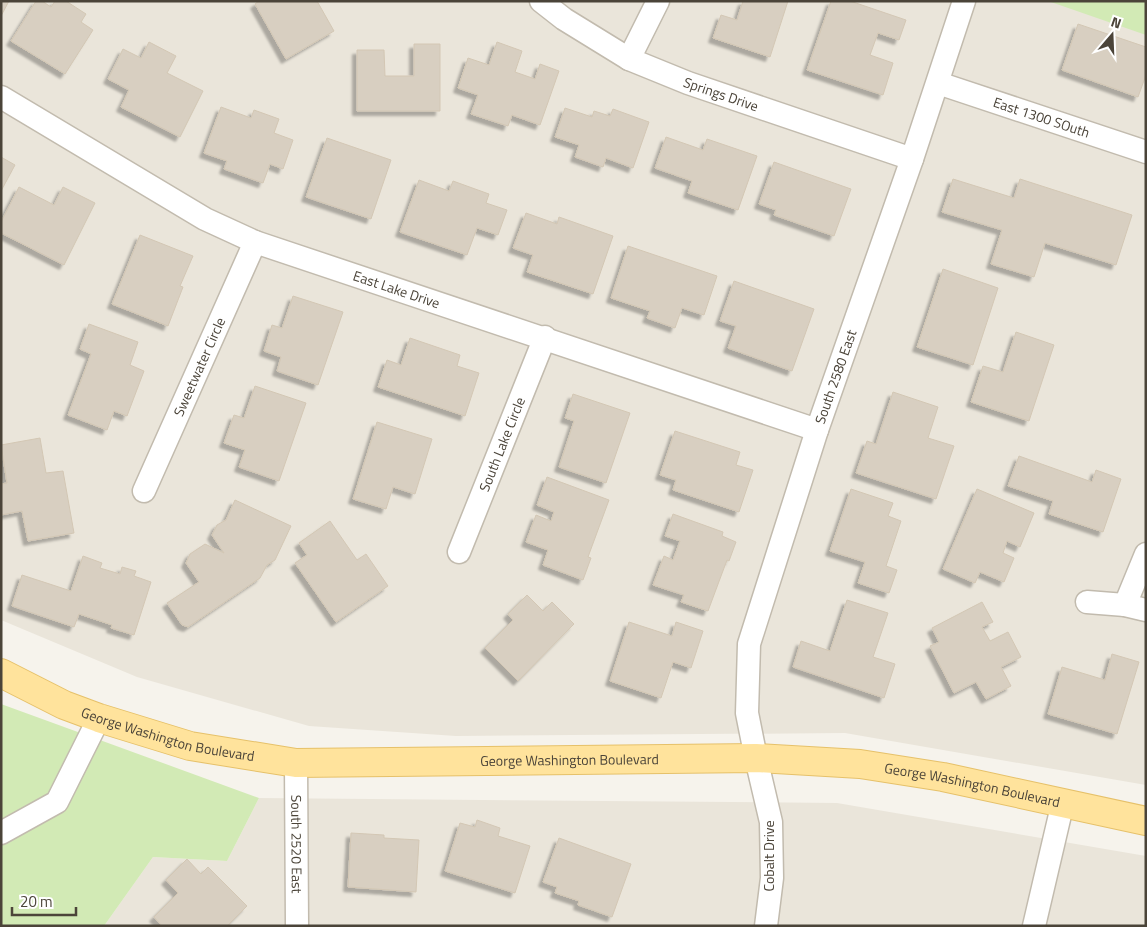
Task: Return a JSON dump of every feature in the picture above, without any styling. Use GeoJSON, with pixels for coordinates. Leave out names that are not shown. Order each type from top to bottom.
{"type":"FeatureCollection","features":[{"type":"Feature","properties":{"kind":"main road","name":"George Washington Boulevard"},"geometry":{"type":"LineString","coordinates":[[1,673],[64,705],[99,718],[190,746],[296,764],[756,758],[860,764],[943,777],[1146,821]]}},
{"type":"Feature","properties":{"kind":"street","name":"Springs Drive"},"geometry":{"type":"LineString","coordinates":[[541,1],[564,19],[629,59],[688,82],[912,159]]}},
{"type":"Feature","properties":{"kind":"street"},"geometry":{"type":"LineString","coordinates":[[629,59],[658,1]]}},
{"type":"Feature","properties":{"kind":"street","name":"South 2580 East"},"geometry":{"type":"LineString","coordinates":[[756,758],[747,713],[749,644],[817,430],[912,159],[964,1]]}},
{"type":"Feature","properties":{"kind":"street","name":"East 1300 SOuth"},"geometry":{"type":"LineString","coordinates":[[938,83],[1146,152]]}},
{"type":"Feature","properties":{"kind":"street","name":"East Lake Drive"},"geometry":{"type":"LineString","coordinates":[[1,97],[205,219],[255,242],[817,430]]}},
{"type":"Feature","properties":{"kind":"street","name":"Sweetwater Circle"},"geometry":{"type":"LineString","coordinates":[[144,491],[255,242]]}},
{"type":"Feature","properties":{"kind":"street","name":"South Lake Circle"},"geometry":{"type":"LineString","coordinates":[[459,552],[545,338]]}},
{"type":"Feature","properties":{"kind":"street"},"geometry":{"type":"LineString","coordinates":[[1087,602],[1136,607],[1146,554]]}},
{"type":"Feature","properties":{"kind":"street"},"geometry":{"type":"LineString","coordinates":[[1,833],[57,802],[99,718]]}},
{"type":"Feature","properties":{"kind":"street","name":"Cobalt Drive"},"geometry":{"type":"LineString","coordinates":[[756,758],[771,822],[772,878],[766,926]]}},
{"type":"Feature","properties":{"kind":"street","name":"South 2520 East"},"geometry":{"type":"LineString","coordinates":[[296,764],[297,926]]}},
{"type":"Feature","properties":{"kind":"street"},"geometry":{"type":"LineString","coordinates":[[1034,926],[1063,802]]}},
{"type":"Feature","properties":{"kind":"shaded area"},"geometry":{"type":"Polygon","coordinates":[[[1,1],[1146,1],[1146,785],[845,733],[456,736],[309,726],[137,677],[1,620],[1,1]]]}},
{"type":"Feature","properties":{"kind":"shaded area"},"geometry":{"type":"Polygon","coordinates":[[[259,798],[837,803],[1146,856],[1146,926],[104,926],[153,857],[227,861],[259,798]]]}},
{"type":"Feature","properties":{"kind":"green space"},"geometry":{"type":"Polygon","coordinates":[[[1048,1],[1146,1],[1146,35],[1048,1]]]}},
{"type":"Feature","properties":{"kind":"green space"},"geometry":{"type":"Polygon","coordinates":[[[1,704],[259,798],[227,861],[153,857],[104,926],[1,926],[1,704]]]}},
{"type":"Feature","properties":{"kind":"building"},"geometry":{"type":"Polygon","coordinates":[[[1,1],[9,1],[1,16],[1,1]]]}},
{"type":"Feature","properties":{"kind":"building"},"geometry":{"type":"Polygon","coordinates":[[[36,1],[42,1],[51,7],[55,1],[66,1],[86,14],[81,22],[93,30],[65,74],[11,41],[36,1]]]}},
{"type":"Feature","properties":{"kind":"building"},"geometry":{"type":"Polygon","coordinates":[[[259,1],[317,1],[334,31],[286,59],[255,4],[259,1]]]}},
{"type":"Feature","properties":{"kind":"building"},"geometry":{"type":"Polygon","coordinates":[[[743,1],[788,1],[770,57],[713,38],[721,15],[737,20],[743,1]]]}},
{"type":"Feature","properties":{"kind":"building"},"geometry":{"type":"Polygon","coordinates":[[[831,1],[850,1],[906,20],[899,40],[878,33],[870,55],[893,63],[883,95],[807,70],[831,1]]]}},
{"type":"Feature","properties":{"kind":"building"},"geometry":{"type":"Polygon","coordinates":[[[1078,24],[1146,47],[1146,75],[1138,97],[1062,70],[1078,24]]]}},
{"type":"Feature","properties":{"kind":"building"},"geometry":{"type":"Polygon","coordinates":[[[149,42],[176,56],[167,73],[203,91],[180,137],[121,107],[129,90],[108,79],[123,49],[141,58],[149,42]]]}},
{"type":"Feature","properties":{"kind":"building"},"geometry":{"type":"Polygon","coordinates":[[[497,42],[522,51],[515,72],[535,79],[540,64],[559,71],[540,125],[512,115],[508,126],[471,114],[478,95],[458,88],[468,58],[489,65],[497,42]]]}},
{"type":"Feature","properties":{"kind":"building"},"geometry":{"type":"Polygon","coordinates":[[[414,44],[440,44],[440,111],[357,111],[357,50],[384,50],[385,76],[414,76],[414,44]]]}},
{"type":"Feature","properties":{"kind":"building"},"geometry":{"type":"Polygon","coordinates":[[[221,107],[251,118],[254,110],[279,119],[274,133],[293,140],[283,169],[270,164],[263,183],[224,169],[227,161],[204,153],[221,107]]]}},
{"type":"Feature","properties":{"kind":"building"},"geometry":{"type":"Polygon","coordinates":[[[565,108],[592,117],[594,111],[610,116],[613,109],[649,122],[633,168],[606,158],[603,167],[575,157],[579,145],[555,137],[565,108]]]}},
{"type":"Feature","properties":{"kind":"building"},"geometry":{"type":"Polygon","coordinates":[[[666,137],[703,150],[707,139],[757,156],[738,210],[688,193],[692,181],[655,168],[666,137]]]}},
{"type":"Feature","properties":{"kind":"building"},"geometry":{"type":"Polygon","coordinates":[[[327,138],[391,160],[371,219],[306,197],[327,138]]]}},
{"type":"Feature","properties":{"kind":"building"},"geometry":{"type":"Polygon","coordinates":[[[1,157],[15,165],[1,191],[1,157]]]}},
{"type":"Feature","properties":{"kind":"building"},"geometry":{"type":"Polygon","coordinates":[[[774,162],[851,189],[834,236],[774,215],[776,210],[759,204],[774,162]]]}},
{"type":"Feature","properties":{"kind":"building"},"geometry":{"type":"Polygon","coordinates":[[[953,179],[1014,198],[1020,179],[1132,215],[1116,265],[1045,243],[1034,277],[991,264],[1002,230],[942,212],[953,179]]]}},
{"type":"Feature","properties":{"kind":"building"},"geometry":{"type":"Polygon","coordinates":[[[419,180],[449,191],[453,181],[489,194],[486,203],[507,210],[498,235],[477,228],[467,255],[400,232],[419,180]]]}},
{"type":"Feature","properties":{"kind":"building"},"geometry":{"type":"Polygon","coordinates":[[[19,187],[54,205],[63,187],[95,203],[64,265],[1,233],[1,222],[19,187]]]}},
{"type":"Feature","properties":{"kind":"building"},"geometry":{"type":"Polygon","coordinates":[[[526,213],[557,224],[559,217],[613,236],[593,294],[527,272],[533,255],[513,248],[526,213]]]}},
{"type":"Feature","properties":{"kind":"building"},"geometry":{"type":"Polygon","coordinates":[[[140,235],[193,256],[180,286],[183,287],[168,326],[112,304],[140,235]]]}},
{"type":"Feature","properties":{"kind":"building"},"geometry":{"type":"Polygon","coordinates":[[[628,246],[717,276],[704,315],[682,308],[675,328],[647,318],[650,311],[611,298],[628,246]]]}},
{"type":"Feature","properties":{"kind":"building"},"geometry":{"type":"Polygon","coordinates":[[[943,269],[998,288],[973,365],[917,347],[943,269]]]}},
{"type":"Feature","properties":{"kind":"building"},"geometry":{"type":"Polygon","coordinates":[[[734,281],[814,309],[792,371],[728,348],[736,326],[720,321],[734,281]]]}},
{"type":"Feature","properties":{"kind":"building"},"geometry":{"type":"Polygon","coordinates":[[[293,296],[343,312],[318,385],[277,371],[281,357],[264,351],[272,325],[282,328],[293,296]]]}},
{"type":"Feature","properties":{"kind":"building"},"geometry":{"type":"Polygon","coordinates":[[[89,324],[138,342],[130,365],[144,371],[127,416],[114,411],[107,430],[68,415],[91,354],[80,349],[89,324]]]}},
{"type":"Feature","properties":{"kind":"building"},"geometry":{"type":"Polygon","coordinates":[[[1016,332],[1054,345],[1029,421],[971,402],[983,366],[1003,372],[1016,332]]]}},
{"type":"Feature","properties":{"kind":"building"},"geometry":{"type":"Polygon","coordinates":[[[410,338],[460,355],[457,366],[479,373],[465,416],[378,387],[387,360],[401,365],[410,338]]]}},
{"type":"Feature","properties":{"kind":"building"},"geometry":{"type":"Polygon","coordinates":[[[255,386],[306,403],[279,481],[239,467],[245,450],[224,443],[234,415],[244,418],[255,386]]]}},
{"type":"Feature","properties":{"kind":"building"},"geometry":{"type":"Polygon","coordinates":[[[893,392],[938,407],[928,438],[954,446],[936,499],[856,473],[867,441],[876,444],[893,392]]]}},
{"type":"Feature","properties":{"kind":"building"},"geometry":{"type":"Polygon","coordinates":[[[573,394],[630,413],[606,483],[559,467],[574,421],[565,418],[573,394]]]}},
{"type":"Feature","properties":{"kind":"building"},"geometry":{"type":"Polygon","coordinates":[[[377,422],[432,439],[415,494],[393,487],[386,509],[353,499],[377,422]]]}},
{"type":"Feature","properties":{"kind":"building"},"geometry":{"type":"Polygon","coordinates":[[[675,431],[740,452],[736,465],[753,470],[739,512],[673,490],[676,480],[660,475],[675,431]]]}},
{"type":"Feature","properties":{"kind":"building"},"geometry":{"type":"Polygon","coordinates":[[[40,438],[46,473],[63,471],[74,533],[28,541],[22,511],[1,515],[1,484],[7,483],[1,445],[40,438]]]}},
{"type":"Feature","properties":{"kind":"building"},"geometry":{"type":"Polygon","coordinates":[[[1019,456],[1092,482],[1096,470],[1121,479],[1103,532],[1049,514],[1053,501],[1008,486],[1019,456]]]}},
{"type":"Feature","properties":{"kind":"building"},"geometry":{"type":"Polygon","coordinates":[[[547,477],[609,500],[588,557],[591,558],[583,580],[543,565],[548,550],[526,542],[536,515],[551,521],[554,512],[537,505],[547,477]]]}},
{"type":"Feature","properties":{"kind":"building"},"geometry":{"type":"Polygon","coordinates":[[[851,489],[893,503],[888,516],[901,521],[886,566],[897,570],[889,593],[858,583],[865,562],[830,551],[851,489]]]}},
{"type":"Feature","properties":{"kind":"building"},"geometry":{"type":"Polygon","coordinates":[[[977,489],[1034,513],[1020,547],[1007,541],[1003,553],[1014,558],[1004,582],[980,572],[975,583],[943,569],[977,489]]]}},
{"type":"Feature","properties":{"kind":"building"},"geometry":{"type":"Polygon","coordinates":[[[235,500],[291,526],[275,560],[267,565],[260,578],[188,627],[182,625],[167,603],[199,582],[186,563],[190,554],[205,544],[224,553],[212,535],[217,525],[226,520],[235,500]]]}},
{"type":"Feature","properties":{"kind":"building"},"geometry":{"type":"Polygon","coordinates":[[[673,514],[723,532],[722,536],[736,542],[729,561],[727,560],[708,611],[681,602],[684,595],[653,585],[664,556],[673,560],[680,541],[665,536],[673,514]]]}},
{"type":"Feature","properties":{"kind":"building"},"geometry":{"type":"Polygon","coordinates":[[[330,521],[357,560],[366,554],[388,586],[336,622],[295,563],[307,555],[299,543],[330,521]]]}},
{"type":"Feature","properties":{"kind":"building"},"geometry":{"type":"Polygon","coordinates":[[[83,556],[102,563],[100,568],[120,574],[122,567],[136,571],[134,576],[151,582],[134,635],[111,628],[112,625],[79,614],[74,627],[12,606],[22,575],[71,591],[83,556]]]}},
{"type":"Feature","properties":{"kind":"building"},"geometry":{"type":"Polygon","coordinates":[[[527,595],[543,611],[552,602],[574,624],[518,681],[485,648],[513,620],[508,614],[527,595]]]}},
{"type":"Feature","properties":{"kind":"building"},"geometry":{"type":"Polygon","coordinates":[[[847,600],[888,613],[873,657],[895,664],[884,698],[793,667],[801,641],[830,651],[847,600]]]}},
{"type":"Feature","properties":{"kind":"building"},"geometry":{"type":"Polygon","coordinates":[[[982,602],[993,622],[982,627],[990,641],[1008,632],[1021,657],[1001,667],[1011,686],[986,699],[976,682],[954,693],[930,646],[939,642],[932,628],[982,602]]]}},
{"type":"Feature","properties":{"kind":"building"},"geometry":{"type":"Polygon","coordinates":[[[629,622],[672,636],[676,622],[703,631],[691,668],[673,662],[661,698],[610,681],[629,622]]]}},
{"type":"Feature","properties":{"kind":"building"},"geometry":{"type":"Polygon","coordinates":[[[1112,654],[1139,662],[1117,734],[1048,714],[1062,667],[1105,680],[1112,654]]]}},
{"type":"Feature","properties":{"kind":"building"},"geometry":{"type":"Polygon","coordinates":[[[477,820],[500,828],[498,836],[530,846],[515,893],[445,871],[460,823],[475,827],[477,820]]]}},
{"type":"Feature","properties":{"kind":"building"},"geometry":{"type":"Polygon","coordinates":[[[351,833],[384,835],[384,838],[419,840],[416,892],[348,887],[351,833]]]}},
{"type":"Feature","properties":{"kind":"building"},"geometry":{"type":"Polygon","coordinates":[[[559,838],[631,864],[612,917],[578,905],[579,901],[555,893],[557,887],[543,882],[559,838]]]}},
{"type":"Feature","properties":{"kind":"building"},"geometry":{"type":"Polygon","coordinates":[[[187,859],[201,874],[208,867],[247,906],[227,926],[162,926],[154,917],[178,893],[166,880],[187,859]]]}}]}
